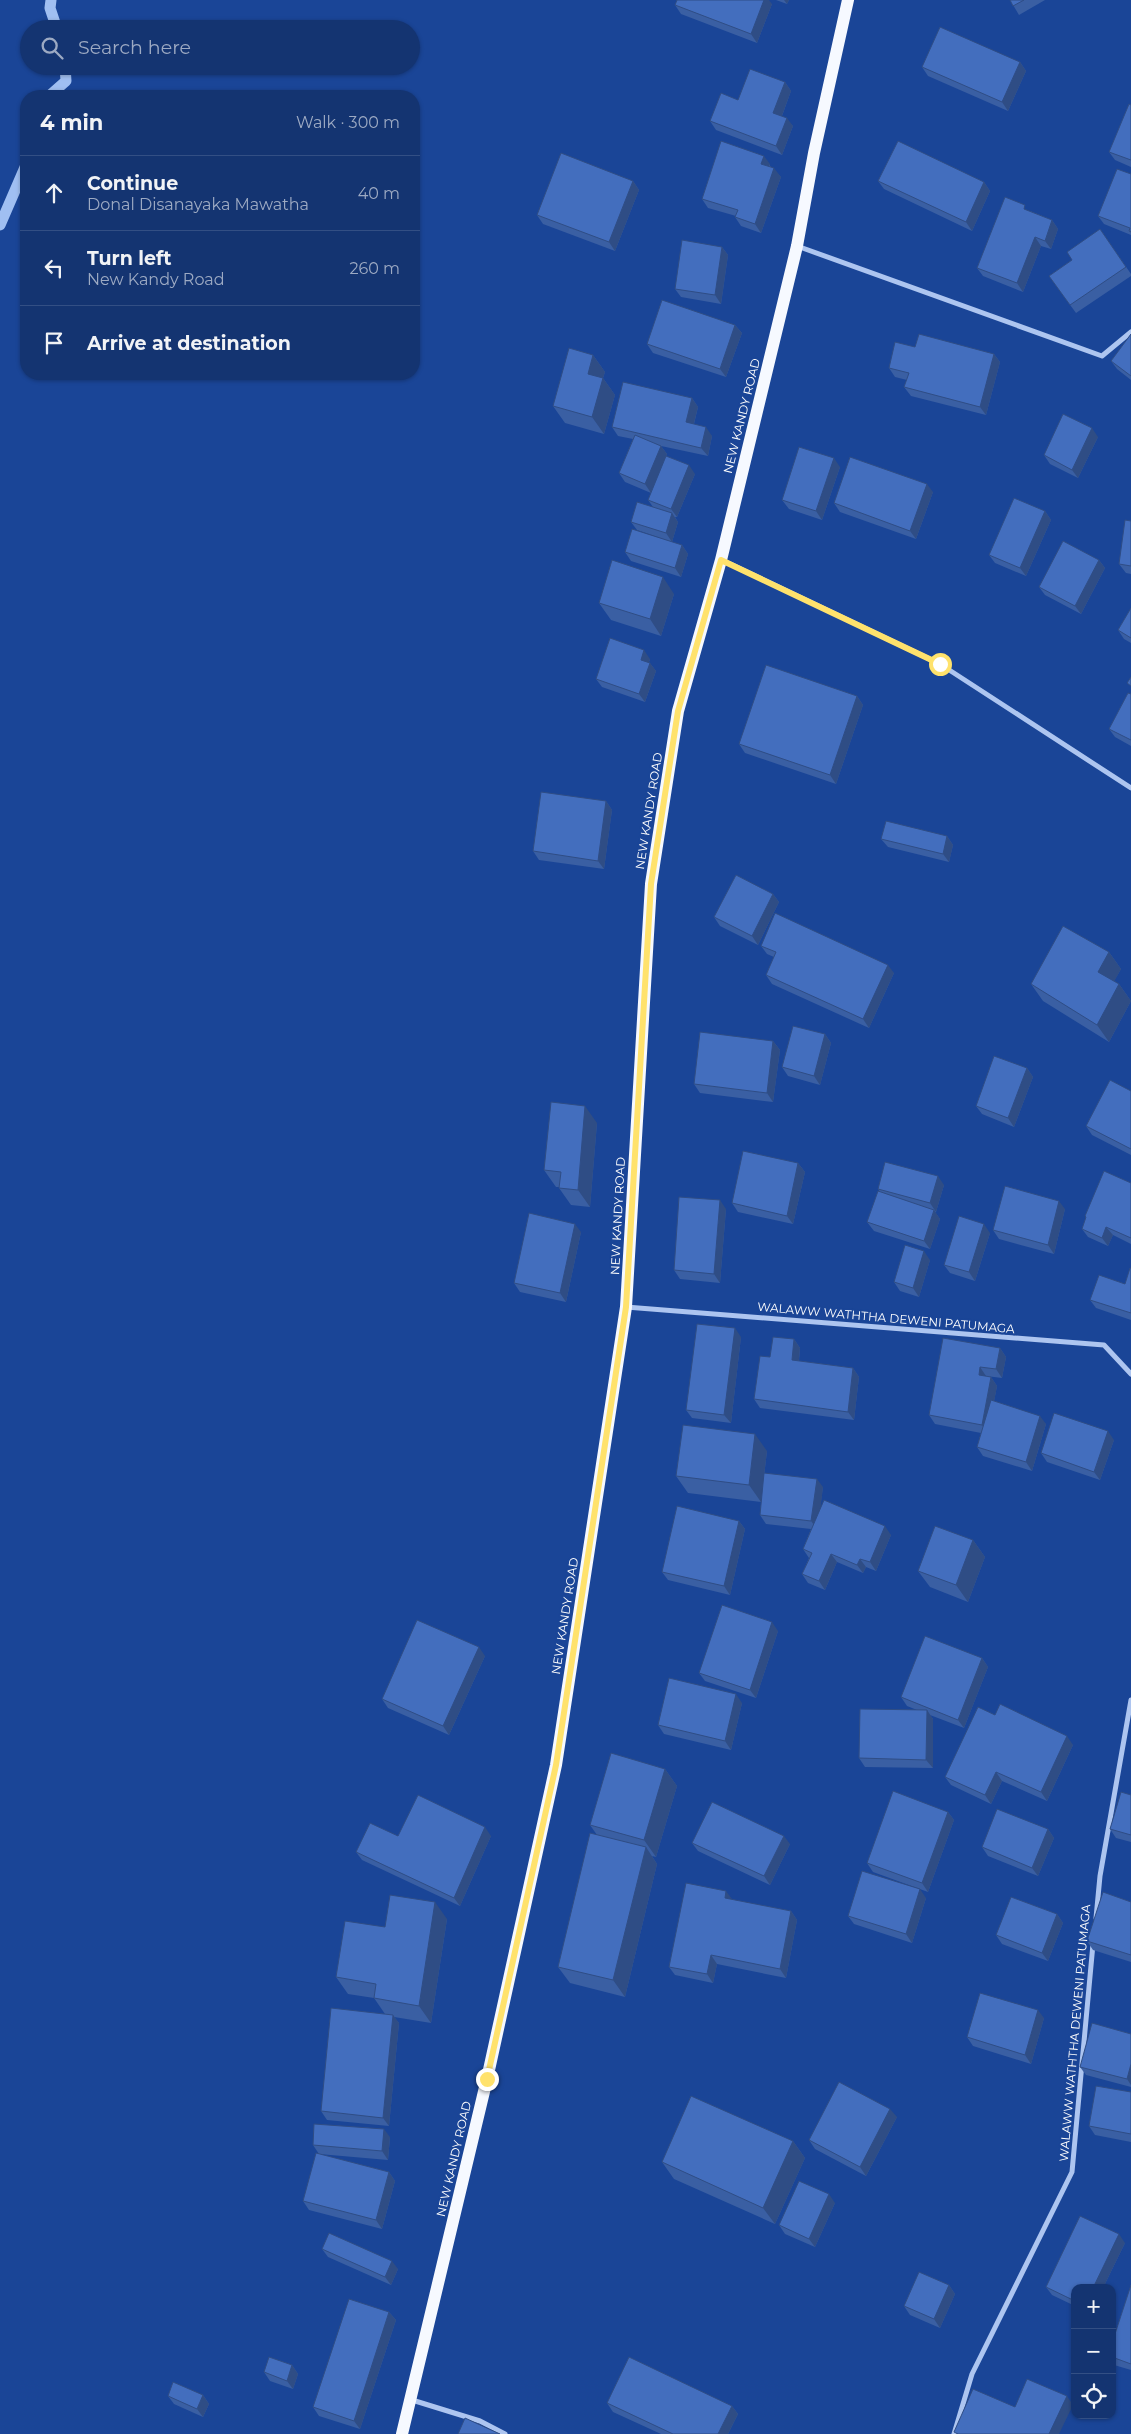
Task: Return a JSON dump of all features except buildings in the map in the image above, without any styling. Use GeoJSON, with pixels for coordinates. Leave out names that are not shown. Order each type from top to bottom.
{"type":"FeatureCollection","features":[{"type":"Feature","properties":{"kind":"main road","name":"NEW KANDY ROAD"},"geometry":{"type":"LineString","coordinates":[[402,2434],[487,2079],[556,1765],[626,1307],[651,884],[678,711],[721,560],[797,246],[814,153],[848,0]]}},
{"type":"Feature","properties":{"kind":"street"},"geometry":{"type":"LineString","coordinates":[[797,246],[1102,356],[1131,332]]}},
{"type":"Feature","properties":{"kind":"street"},"geometry":{"type":"LineString","coordinates":[[721,560],[940,664],[1131,788]]}},
{"type":"Feature","properties":{"kind":"street","name":"WALAWW WATHTHA DEWENI PATUMAGA"},"geometry":{"type":"LineString","coordinates":[[626,1307],[1104,1345],[1131,1374]]}},
{"type":"Feature","properties":{"kind":"street","name":"WALAWW WATHTHA DEWENI PATUMAGA"},"geometry":{"type":"LineString","coordinates":[[1095,1925],[1100,1876],[1131,1700]]}},
{"type":"Feature","properties":{"kind":"street","name":"WALAWW WATHTHA DEWENI PATUMAGA"},"geometry":{"type":"LineString","coordinates":[[954,2434],[972,2374],[1072,2172],[1094,1935]]}},
{"type":"Feature","properties":{"kind":"street"},"geometry":{"type":"LineString","coordinates":[[411,2400],[480,2420],[505,2434]]}},
{"type":"Feature","properties":{"kind":"waterway"},"geometry":{"type":"LineString","coordinates":[[51,0],[50,8],[54,20]]}},
{"type":"Feature","properties":{"kind":"waterway"},"geometry":{"type":"LineString","coordinates":[[56,90],[66,81],[66,75]]}},
{"type":"Feature","properties":{"kind":"waterway"},"geometry":{"type":"LineString","coordinates":[[0,225],[20,179]]}},
{"type":"Feature","properties":{"kind":"route"},"geometry":{"type":"LineString","coordinates":[[487,2079],[556,1765],[626,1307],[651,884],[678,711],[721,560],[940,664]]}}]}
